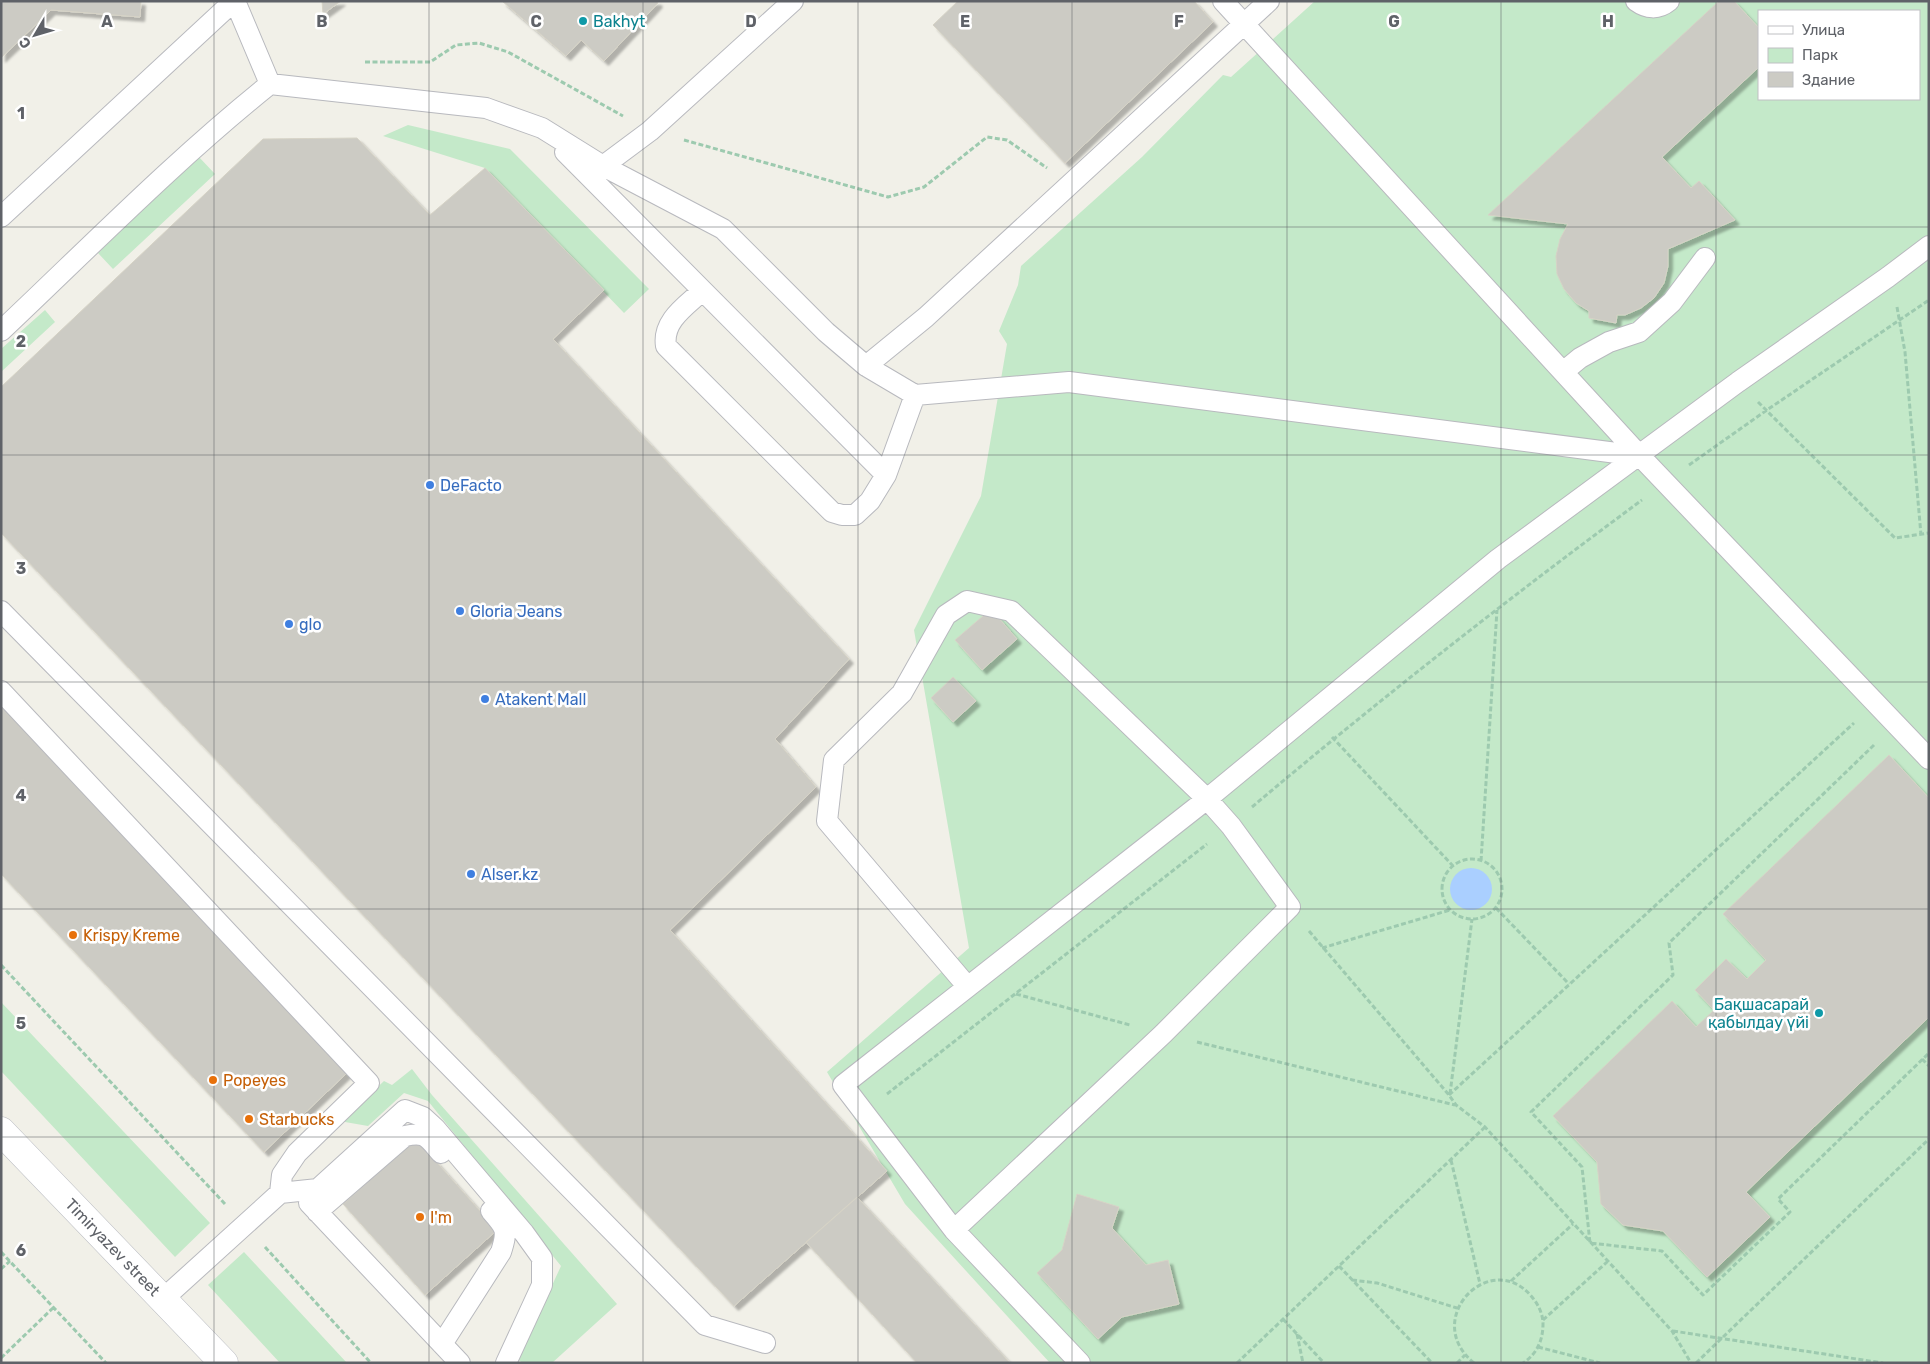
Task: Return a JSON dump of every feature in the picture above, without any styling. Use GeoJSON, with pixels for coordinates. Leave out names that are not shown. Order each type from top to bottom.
{"type":"FeatureCollection","features":[{"type":"Feature","properties":{"kind":"street","name":"Timiryazev street"},"geometry":{"type":"LineString","coordinates":[[1,1131],[224,1363]]}},
{"type":"Feature","properties":{"kind":"lane"},"geometry":{"type":"LineString","coordinates":[[1,217],[235,1],[270,84]]}},
{"type":"Feature","properties":{"kind":"lane"},"geometry":{"type":"LineString","coordinates":[[603,166],[650,131],[794,1]]}},
{"type":"Feature","properties":{"kind":"lane"},"geometry":{"type":"LineString","coordinates":[[1224,1],[1640,456],[1929,759]]}},
{"type":"Feature","properties":{"kind":"lane"},"geometry":{"type":"LineString","coordinates":[[866,366],[926,317],[1269,1]]}},
{"type":"Feature","properties":{"kind":"lane"},"geometry":{"type":"LineString","coordinates":[[1636,1],[1645,8],[1663,6],[1669,1]]}},
{"type":"Feature","properties":{"kind":"lane"},"geometry":{"type":"LineString","coordinates":[[1,331],[184,158],[270,84],[486,108],[542,128],[603,166],[722,229],[826,332],[866,366],[915,395],[1069,382],[1640,456]]}},
{"type":"Feature","properties":{"kind":"lane"},"geometry":{"type":"LineString","coordinates":[[542,128],[886,476]]}},
{"type":"Feature","properties":{"kind":"lane"},"geometry":{"type":"LineString","coordinates":[[1080,1363],[954,1230],[843,1085],[1207,799],[1498,559],[1738,382],[1929,246]]}},
{"type":"Feature","properties":{"kind":"lane"},"geometry":{"type":"LineString","coordinates":[[1563,372],[1580,358],[1609,342],[1639,332],[1672,302],[1706,258]]}},
{"type":"Feature","properties":{"kind":"lane"},"geometry":{"type":"LineString","coordinates":[[702,290],[671,321],[666,329],[666,346],[832,512],[842,515],[855,515],[870,501],[886,476],[915,395]]}},
{"type":"Feature","properties":{"kind":"lane"},"geometry":{"type":"LineString","coordinates":[[954,1230],[1163,1034],[1290,907],[1231,826],[1207,799],[1011,611],[967,601],[946,616],[902,693],[834,760],[827,821],[968,986]]}},
{"type":"Feature","properties":{"kind":"lane"},"geometry":{"type":"LineString","coordinates":[[1,611],[705,1325],[765,1343]]}},
{"type":"Feature","properties":{"kind":"lane"},"geometry":{"type":"LineString","coordinates":[[1,691],[370,1083],[297,1153],[282,1175],[280,1193],[163,1299]]}},
{"type":"Feature","properties":{"kind":"lane"},"geometry":{"type":"LineString","coordinates":[[280,1193],[300,1193],[318,1190],[405,1110],[423,1117],[435,1128],[524,1233],[542,1258],[542,1285],[506,1363]]}},
{"type":"Feature","properties":{"kind":"lane"},"geometry":{"type":"LineString","coordinates":[[317,1212],[405,1136],[417,1133],[428,1138],[503,1225],[506,1236],[501,1252],[442,1344]]}},
{"type":"Feature","properties":{"kind":"lane"},"geometry":{"type":"LineString","coordinates":[[300,1193],[460,1363]]}},
{"type":"Feature","properties":{"kind":"path"},"geometry":{"type":"LineString","coordinates":[[358,62],[430,62],[456,45],[479,42],[508,52],[650,131],[888,197],[924,187],[987,137],[1007,140],[1069,184]]}},
{"type":"Feature","properties":{"kind":"path"},"geometry":{"type":"LineString","coordinates":[[1888,277],[1901,319],[1921,535]]}},
{"type":"Feature","properties":{"kind":"path"},"geometry":{"type":"LineString","coordinates":[[865,1112],[1231,826],[1333,739],[1497,609],[1666,482],[1767,410],[1929,300]]}},
{"type":"Feature","properties":{"kind":"path"},"geometry":{"type":"LineString","coordinates":[[1738,382],[1895,538],[1929,533]]}},
{"type":"Feature","properties":{"kind":"path"},"geometry":{"type":"LineString","coordinates":[[1481,861],[1497,609]]}},
{"type":"Feature","properties":{"kind":"path"},"geometry":{"type":"LineString","coordinates":[[1450,1094],[1876,703]]}},
{"type":"Feature","properties":{"kind":"path"},"geometry":{"type":"LineString","coordinates":[[1311,713],[1333,739],[1453,866]]}},
{"type":"Feature","properties":{"kind":"path"},"geometry":{"type":"LineString","coordinates":[[1590,1243],[1582,1168],[1531,1112],[1672,975],[1669,943],[1896,724]]}},
{"type":"Feature","properties":{"kind":"path"},"geometry":{"type":"LineString","coordinates":[[1472,859],[1481,861],[1490,865],[1501,881],[1501,900],[1496,908],[1481,918],[1472,919],[1456,915],[1450,910],[1442,892],[1443,882],[1447,873],[1453,866],[1462,861],[1472,859]]}},
{"type":"Feature","properties":{"kind":"path"},"geometry":{"type":"LineString","coordinates":[[1290,907],[1322,948],[1450,1094],[1456,1105]]}},
{"type":"Feature","properties":{"kind":"path"},"geometry":{"type":"LineString","coordinates":[[1496,908],[1569,984]]}},
{"type":"Feature","properties":{"kind":"path"},"geometry":{"type":"LineString","coordinates":[[1322,948],[1450,910]]}},
{"type":"Feature","properties":{"kind":"path"},"geometry":{"type":"LineString","coordinates":[[1450,1094],[1472,919]]}},
{"type":"Feature","properties":{"kind":"path"},"geometry":{"type":"LineString","coordinates":[[1,965],[227,1206]]}},
{"type":"Feature","properties":{"kind":"path"},"geometry":{"type":"LineString","coordinates":[[1016,994],[1163,1034],[1456,1105],[1485,1127],[1672,1331],[1691,1363]]}},
{"type":"Feature","properties":{"kind":"path"},"geometry":{"type":"LineString","coordinates":[[1590,1243],[1662,1251],[1703,1295],[1790,1212],[1778,1199],[1929,1053]]}},
{"type":"Feature","properties":{"kind":"path"},"geometry":{"type":"LineString","coordinates":[[1922,1059],[1929,1066]]}},
{"type":"Feature","properties":{"kind":"path"},"geometry":{"type":"LineString","coordinates":[[1237,1363],[1485,1127]]}},
{"type":"Feature","properties":{"kind":"path"},"geometry":{"type":"LineString","coordinates":[[1696,1363],[1929,1139]]}},
{"type":"Feature","properties":{"kind":"path"},"geometry":{"type":"LineString","coordinates":[[1451,1159],[1480,1284]]}},
{"type":"Feature","properties":{"kind":"path"},"geometry":{"type":"LineString","coordinates":[[1510,1282],[1573,1224]]}},
{"type":"Feature","properties":{"kind":"path"},"geometry":{"type":"LineString","coordinates":[[264,1245],[371,1363]]}},
{"type":"Feature","properties":{"kind":"path"},"geometry":{"type":"LineString","coordinates":[[1,1252],[106,1363]]}},
{"type":"Feature","properties":{"kind":"path"},"geometry":{"type":"LineString","coordinates":[[1,1269],[10,1261]]}},
{"type":"Feature","properties":{"kind":"path"},"geometry":{"type":"LineString","coordinates":[[1543,1320],[1607,1262]]}},
{"type":"Feature","properties":{"kind":"path"},"geometry":{"type":"LineString","coordinates":[[1339,1266],[1432,1363]]}},
{"type":"Feature","properties":{"kind":"path"},"geometry":{"type":"LineString","coordinates":[[1352,1280],[1377,1283],[1457,1308]]}},
{"type":"Feature","properties":{"kind":"path"},"geometry":{"type":"LineString","coordinates":[[1474,1363],[1465,1355],[1456,1341],[1454,1324],[1457,1308],[1466,1294],[1480,1284],[1494,1280],[1510,1282],[1526,1290],[1538,1304],[1543,1320],[1543,1334],[1538,1347],[1529,1359],[1523,1363]]}},
{"type":"Feature","properties":{"kind":"path"},"geometry":{"type":"LineString","coordinates":[[1,1358],[54,1308]]}},
{"type":"Feature","properties":{"kind":"path"},"geometry":{"type":"LineString","coordinates":[[1283,1319],[1324,1363]]}},
{"type":"Feature","properties":{"kind":"path"},"geometry":{"type":"LineString","coordinates":[[1672,1331],[1883,1363]]}},
{"type":"Feature","properties":{"kind":"path"},"geometry":{"type":"LineString","coordinates":[[1296,1333],[1302,1363]]}},
{"type":"Feature","properties":{"kind":"path"},"geometry":{"type":"LineString","coordinates":[[1538,1347],[1600,1363]]}},
{"type":"Feature","properties":{"kind":"path"},"geometry":{"type":"LineString","coordinates":[[1458,1363],[1465,1355]]}},
{"type":"Feature","properties":{"kind":"path"},"geometry":{"type":"LineString","coordinates":[[1847,1357],[1852,1363]]}},
{"type":"Feature","properties":{"kind":"green space"},"geometry":{"type":"Polygon","coordinates":[[[1315,1],[1929,1],[1929,1363],[1050,1363],[905,1204],[827,1072],[969,948],[914,630],[981,496],[1007,344],[999,331],[1018,285],[1021,266],[1142,157],[1223,75],[1231,77],[1315,1]]]}},
{"type":"Feature","properties":{"kind":"green space"},"geometry":{"type":"Polygon","coordinates":[[[408,125],[510,149],[649,289],[624,313],[485,168],[383,136],[408,125]]]}},
{"type":"Feature","properties":{"kind":"green space"},"geometry":{"type":"Polygon","coordinates":[[[198,156],[215,174],[113,269],[98,253],[198,156]]]}},
{"type":"Feature","properties":{"kind":"green space"},"geometry":{"type":"Polygon","coordinates":[[[45,310],[55,322],[1,372],[1,349],[45,310]]]}},
{"type":"Feature","properties":{"kind":"green space"},"geometry":{"type":"Polygon","coordinates":[[[1,1002],[210,1223],[175,1257],[1,1071],[1,1002]]]}},
{"type":"Feature","properties":{"kind":"green space"},"geometry":{"type":"Polygon","coordinates":[[[412,1069],[432,1095],[617,1304],[552,1363],[522,1363],[518,1359],[561,1266],[428,1101],[404,1093],[368,1126],[345,1122],[344,1119],[384,1081],[392,1085],[412,1069]]]}},
{"type":"Feature","properties":{"kind":"green space"},"geometry":{"type":"Polygon","coordinates":[[[244,1252],[347,1363],[280,1363],[208,1285],[244,1252]]]}},
{"type":"Feature","properties":{"kind":"water"},"geometry":{"type":"Polygon","coordinates":[[[1475,868],[1483,871],[1489,877],[1492,889],[1489,901],[1483,907],[1467,910],[1459,907],[1453,901],[1450,885],[1453,877],[1459,871],[1475,868]]]}},
{"type":"Feature","properties":{"kind":"building"},"geometry":{"type":"Polygon","coordinates":[[[1,1],[141,1],[140,17],[51,10],[1,58],[1,1]]]}},
{"type":"Feature","properties":{"kind":"building"},"geometry":{"type":"Polygon","coordinates":[[[322,1],[341,1],[323,14],[322,1]]]}},
{"type":"Feature","properties":{"kind":"building","name":"Bakhyt"},"geometry":{"type":"Polygon","coordinates":[[[502,1],[657,1],[658,3],[604,61],[581,40],[566,56],[502,1]]]}},
{"type":"Feature","properties":{"kind":"building"},"geometry":{"type":"Polygon","coordinates":[[[958,1],[1194,1],[1213,22],[1065,163],[933,25],[958,1]]]}},
{"type":"Feature","properties":{"kind":"building"},"geometry":{"type":"Polygon","coordinates":[[[1719,1],[1734,1],[1758,27],[1758,68],[1662,157],[1691,188],[1699,181],[1735,220],[1668,249],[1668,266],[1664,283],[1654,298],[1641,308],[1625,315],[1617,315],[1616,323],[1589,318],[1589,311],[1576,303],[1564,289],[1557,274],[1556,256],[1560,239],[1568,224],[1488,215],[1719,1]]]}},
{"type":"Feature","properties":{"kind":"building","name":"Atakent Mall"},"geometry":{"type":"Polygon","coordinates":[[[357,138],[430,215],[485,168],[604,290],[553,339],[849,659],[775,739],[816,787],[670,930],[887,1171],[734,1306],[1,533],[1,387],[263,139],[357,138]]]}},
{"type":"Feature","properties":{"kind":"building"},"geometry":{"type":"Polygon","coordinates":[[[991,609],[1017,639],[982,670],[955,640],[991,609]]]}},
{"type":"Feature","properties":{"kind":"building"},"geometry":{"type":"Polygon","coordinates":[[[953,677],[976,701],[953,722],[931,698],[953,677]]]}},
{"type":"Feature","properties":{"kind":"building"},"geometry":{"type":"Polygon","coordinates":[[[1,704],[349,1071],[264,1152],[1,874],[1,704]]]}},
{"type":"Feature","properties":{"kind":"building","name":"Бақшасарай қабылдау үйі"},"geometry":{"type":"Polygon","coordinates":[[[1889,755],[1929,798],[1929,1017],[1746,1192],[1770,1217],[1707,1277],[1663,1231],[1623,1225],[1601,1204],[1597,1162],[1553,1116],[1672,1001],[1696,1027],[1714,1010],[1695,990],[1726,959],[1747,979],[1766,960],[1723,914],[1889,755]]]}},
{"type":"Feature","properties":{"kind":"building","name":"I'm"},"geometry":{"type":"Polygon","coordinates":[[[416,1139],[497,1230],[425,1295],[343,1204],[416,1139]]]}},
{"type":"Feature","properties":{"kind":"building"},"geometry":{"type":"Polygon","coordinates":[[[1077,1194],[1119,1207],[1112,1228],[1146,1265],[1168,1260],[1179,1304],[1122,1317],[1098,1339],[1037,1273],[1062,1250],[1077,1194]]]}},
{"type":"Feature","properties":{"kind":"building"},"geometry":{"type":"Polygon","coordinates":[[[857,1197],[1010,1363],[917,1363],[806,1242],[857,1197]]]}},
{"type":"Feature","properties":{"kind":"place","name":"Bakhyt"},"geometry":{"type":"Point","coordinates":[583,21]}},
{"type":"Feature","properties":{"kind":"place","name":"DeFacto"},"geometry":{"type":"Point","coordinates":[430,485]}},
{"type":"Feature","properties":{"kind":"place","name":"Gloria Jeans"},"geometry":{"type":"Point","coordinates":[460,611]}},
{"type":"Feature","properties":{"kind":"place","name":"glo"},"geometry":{"type":"Point","coordinates":[289,624]}},
{"type":"Feature","properties":{"kind":"place","name":"Atakent Mall"},"geometry":{"type":"Point","coordinates":[485,699]}},
{"type":"Feature","properties":{"kind":"place","name":"Alser.kz"},"geometry":{"type":"Point","coordinates":[471,874]}},
{"type":"Feature","properties":{"kind":"place","name":"Krispy Kreme"},"geometry":{"type":"Point","coordinates":[73,935]}},
{"type":"Feature","properties":{"kind":"place","name":"Бақшасарай қабылдау үйі"},"geometry":{"type":"Point","coordinates":[1819,1013]}},
{"type":"Feature","properties":{"kind":"place","name":"Popeyes"},"geometry":{"type":"Point","coordinates":[213,1080]}},
{"type":"Feature","properties":{"kind":"place","name":"Starbucks"},"geometry":{"type":"Point","coordinates":[249,1119]}},
{"type":"Feature","properties":{"kind":"place","name":"I'm"},"geometry":{"type":"Point","coordinates":[420,1217]}}]}
